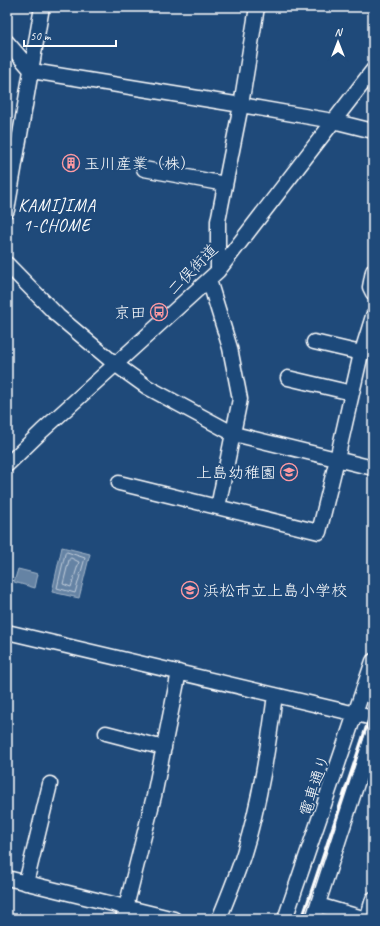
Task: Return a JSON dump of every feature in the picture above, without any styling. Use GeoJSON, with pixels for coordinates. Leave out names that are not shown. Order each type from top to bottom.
{"type":"FeatureCollection","features":[{"type":"Feature","properties":{"kind":"street"},"geometry":{"type":"LineString","coordinates":[[7,210],[42,7]]}},
{"type":"Feature","properties":{"kind":"street"},"geometry":{"type":"LineString","coordinates":[[218,507],[240,399],[213,276],[218,221],[241,105],[257,7]]}},
{"type":"Feature","properties":{"kind":"street"},"geometry":{"type":"LineString","coordinates":[[7,42],[32,71],[333,121],[373,132]]}},
{"type":"Feature","properties":{"kind":"street","name":"二俣街道"},"geometry":{"type":"LineString","coordinates":[[7,465],[115,364],[213,276],[333,121],[371,77]]}},
{"type":"Feature","properties":{"kind":"street"},"geometry":{"type":"LineString","coordinates":[[144,169],[225,184]]}},
{"type":"Feature","properties":{"kind":"street"},"geometry":{"type":"LineString","coordinates":[[7,264],[58,316],[115,364],[147,387],[234,434],[373,468]]}},
{"type":"Feature","properties":{"kind":"street"},"geometry":{"type":"LineString","coordinates":[[373,271],[370,287],[373,293]]}},
{"type":"Feature","properties":{"kind":"street"},"geometry":{"type":"LineString","coordinates":[[119,483],[319,532],[338,459],[361,353],[373,316]]}},
{"type":"Feature","properties":{"kind":"street"},"geometry":{"type":"LineString","coordinates":[[314,342],[361,353]]}},
{"type":"Feature","properties":{"kind":"street"},"geometry":{"type":"LineString","coordinates":[[288,378],[352,393]]}},
{"type":"Feature","properties":{"kind":"street"},"geometry":{"type":"LineString","coordinates":[[7,632],[373,718]]}},
{"type":"Feature","properties":{"kind":"street","name":"電車通り"},"geometry":{"type":"LineString","coordinates":[[285,919],[373,661]]}},
{"type":"Feature","properties":{"kind":"street"},"geometry":{"type":"LineString","coordinates":[[124,913],[154,796],[179,672]]}},
{"type":"Feature","properties":{"kind":"street"},"geometry":{"type":"LineString","coordinates":[[220,919],[244,854],[257,803],[267,756],[275,695]]}},
{"type":"Feature","properties":{"kind":"street"},"geometry":{"type":"LineString","coordinates":[[106,733],[164,748]]}},
{"type":"Feature","properties":{"kind":"street"},"geometry":{"type":"LineString","coordinates":[[313,919],[373,734]]}},
{"type":"Feature","properties":{"kind":"street"},"geometry":{"type":"LineString","coordinates":[[26,883],[50,784]]}},
{"type":"Feature","properties":{"kind":"street"},"geometry":{"type":"LineString","coordinates":[[7,878],[124,913],[174,919]]}},
{"type":"Feature","properties":{"kind":"street"},"geometry":{"type":"LineString","coordinates":[[318,905],[367,919],[373,899]]}},
{"type":"Feature","properties":{"kind":"water"},"geometry":{"type":"Polygon","coordinates":[[[62,547],[90,554],[79,598],[52,592],[62,547]]]}},
{"type":"Feature","properties":{"kind":"water"},"geometry":{"type":"Polygon","coordinates":[[[18,569],[38,574],[35,588],[14,582],[18,569]]]}},
{"type":"Feature","properties":{"kind":"railway"},"geometry":{"type":"LineString","coordinates":[[302,919],[373,707]]}},
{"type":"Feature","properties":{"kind":"place","name":"玉川産業（株）"},"geometry":{"type":"Point","coordinates":[71,163]}},
{"type":"Feature","properties":{"kind":"place","name":"京田"},"geometry":{"type":"Point","coordinates":[159,312]}},
{"type":"Feature","properties":{"kind":"place","name":"上島幼稚園"},"geometry":{"type":"Point","coordinates":[289,472]}},
{"type":"Feature","properties":{"kind":"place","name":"浜松市立上島小学校"},"geometry":{"type":"Point","coordinates":[190,590]}},
{"type":"Feature","properties":{"kind":"district","name":"KAMIJIMA 1-CHOME"},"geometry":{"type":"Point","coordinates":[57,215]}}]}
